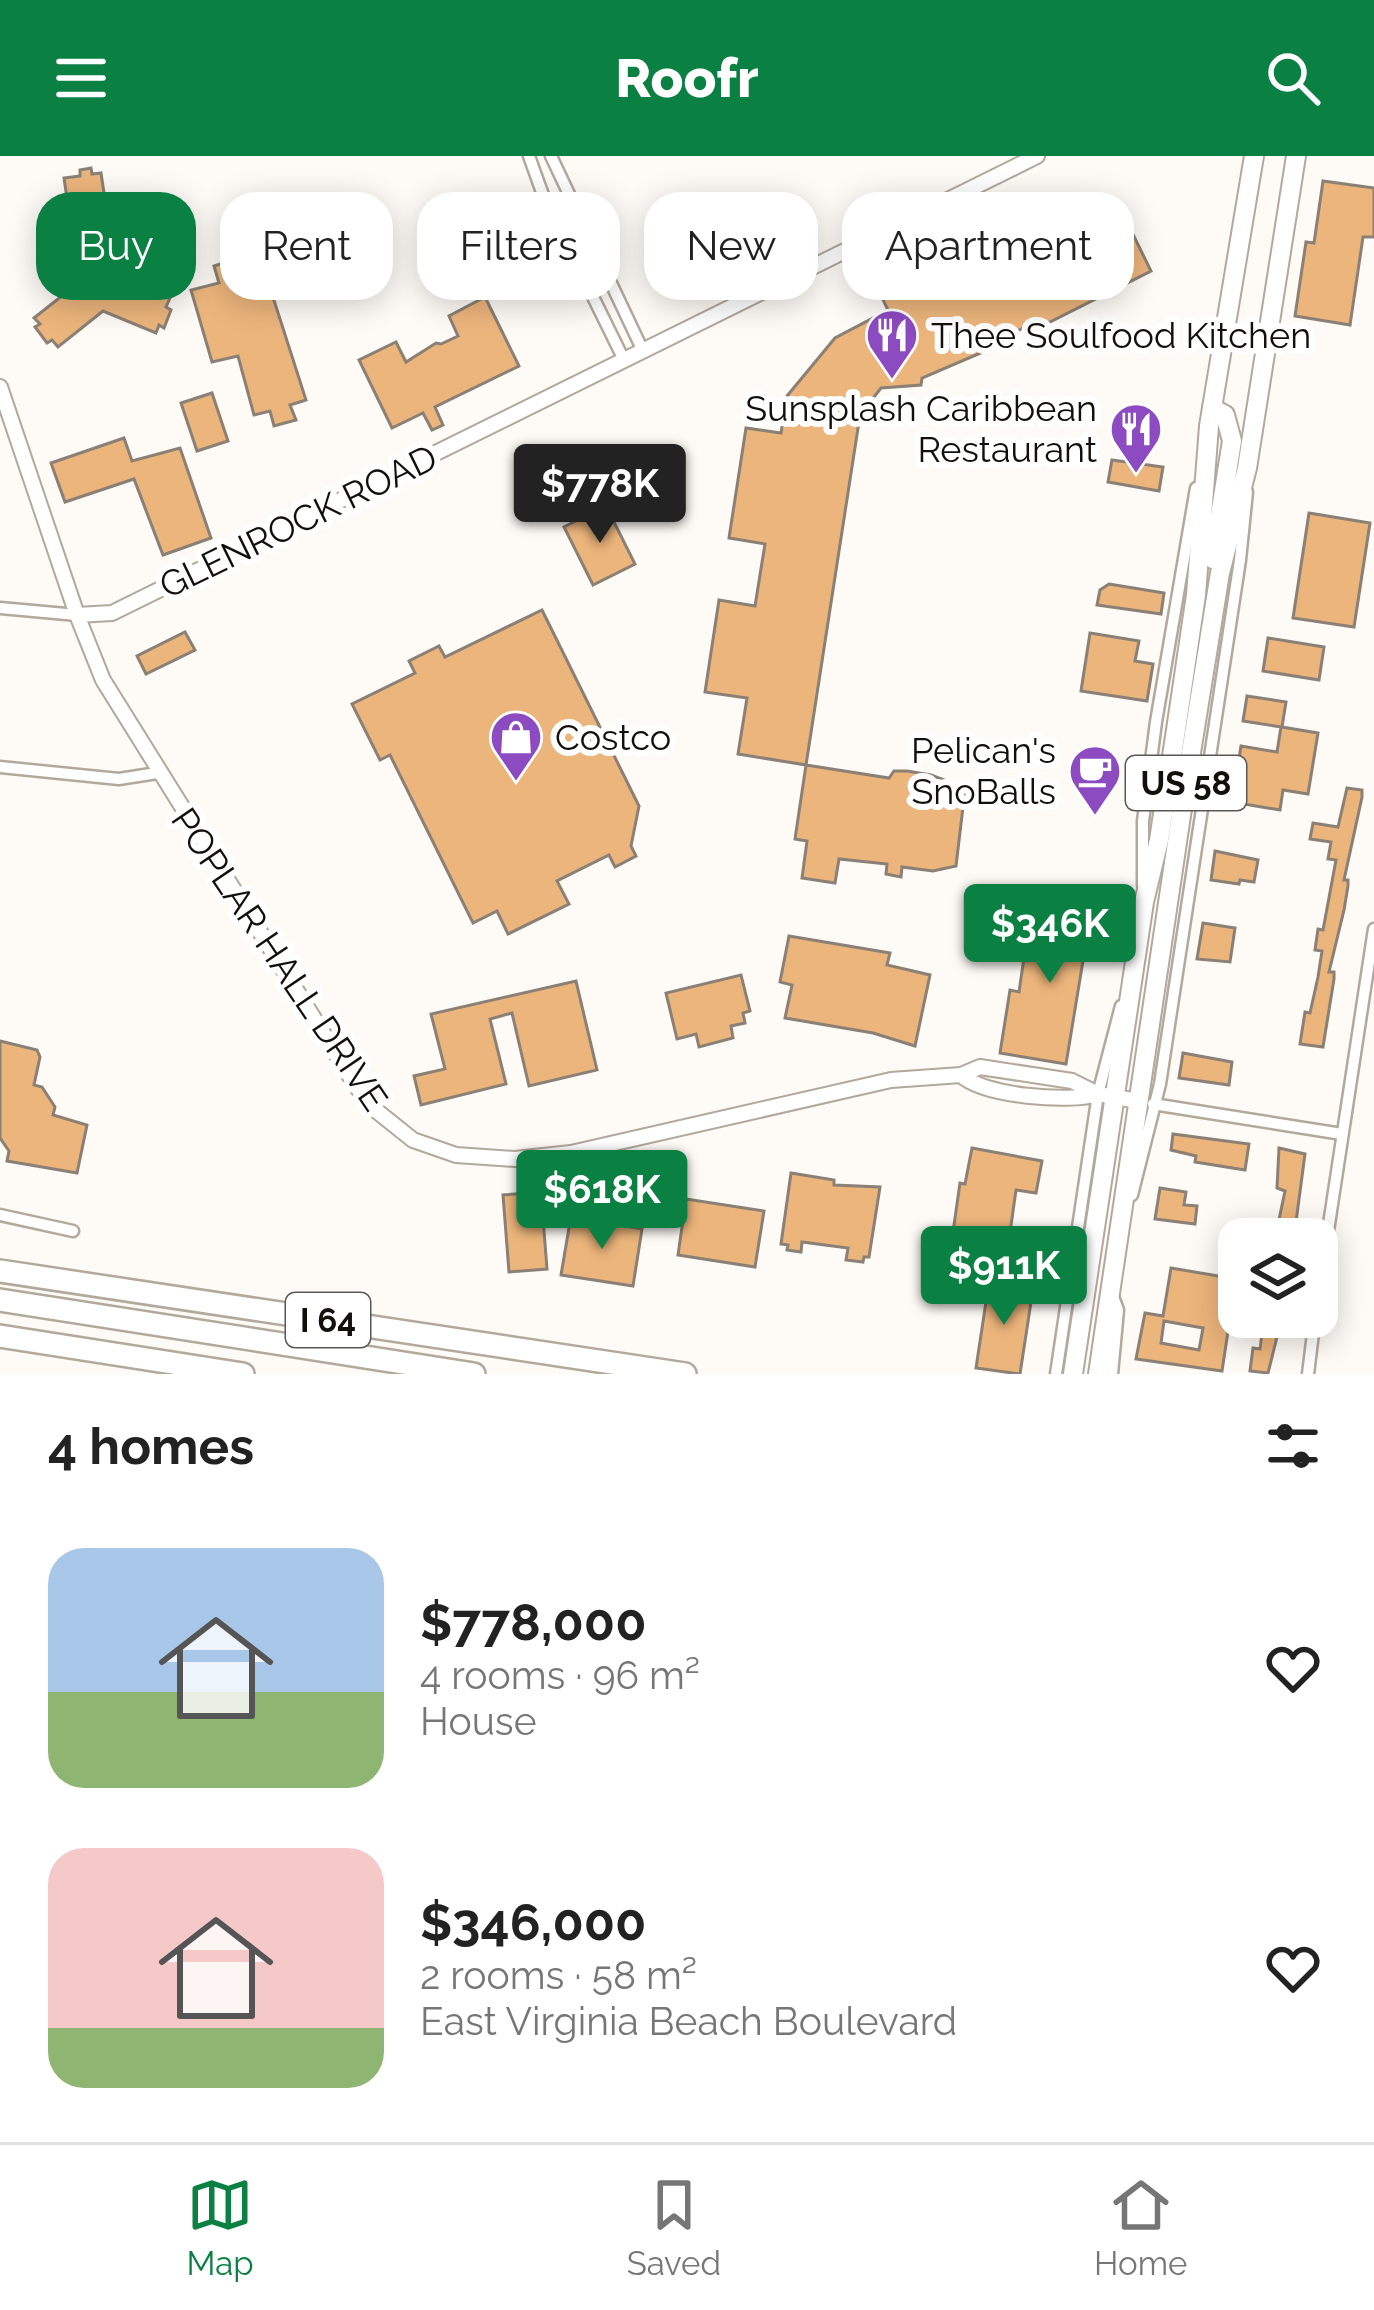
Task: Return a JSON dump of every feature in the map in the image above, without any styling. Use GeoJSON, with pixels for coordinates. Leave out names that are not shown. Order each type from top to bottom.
{"type":"FeatureCollection","features":[{"type":"Feature","properties":{"kind":"highway","name":"I 64"},"geometry":{"type":"LineString","coordinates":[[0,1271],[685,1374]]}},
{"type":"Feature","properties":{"kind":"highway"},"geometry":{"type":"LineString","coordinates":[[0,1300],[474,1374]]}},
{"type":"Feature","properties":{"kind":"highway","name":"I 64"},"geometry":{"type":"LineString","coordinates":[[0,1336],[243,1374]]}},
{"type":"Feature","properties":{"kind":"main road","name":"US 58"},"geometry":{"type":"LineString","coordinates":[[1073,1374],[1107,1095],[1159,840],[1196,595],[1210,417],[1254,156]]}},
{"type":"Feature","properties":{"kind":"main road","name":"US 58"},"geometry":{"type":"LineString","coordinates":[[1098,1374],[1118,1232],[1147,1103],[1216,600],[1246,467],[1296,156]]}},
{"type":"Feature","properties":{"kind":"main road"},"geometry":{"type":"LineString","coordinates":[[1210,417],[1225,415],[1232,441],[1211,568],[1216,600]]}},
{"type":"Feature","properties":{"kind":"street"},"geometry":{"type":"LineString","coordinates":[[529,156],[543,196],[624,360]]}},
{"type":"Feature","properties":{"kind":"street"},"geometry":{"type":"LineString","coordinates":[[551,156],[643,351]]}},
{"type":"Feature","properties":{"kind":"street","name":"GLENROCK ROAD"},"geometry":{"type":"LineString","coordinates":[[0,608],[112,614],[1037,156]]}},
{"type":"Feature","properties":{"kind":"street","name":"POPLAR HALL DRIVE"},"geometry":{"type":"LineString","coordinates":[[0,387],[11,442],[103,680],[356,1086],[390,1124],[434,1149],[515,1159],[572,1153],[891,1080],[962,1075],[986,1068],[1072,1081],[1147,1103]]}},
{"type":"Feature","properties":{"kind":"street"},"geometry":{"type":"LineString","coordinates":[[1246,467],[1247,509],[1240,560],[1147,1103],[1342,1133]]}},
{"type":"Feature","properties":{"kind":"street"},"geometry":{"type":"LineString","coordinates":[[0,767],[119,779],[157,773]]}},
{"type":"Feature","properties":{"kind":"street"},"geometry":{"type":"LineString","coordinates":[[1330,1218],[1374,929]]}},
{"type":"Feature","properties":{"kind":"street"},"geometry":{"type":"LineString","coordinates":[[1360,1021],[1374,1024]]}},
{"type":"Feature","properties":{"kind":"street"},"geometry":{"type":"LineString","coordinates":[[1056,1374],[1107,1095]]}},
{"type":"Feature","properties":{"kind":"street"},"geometry":{"type":"LineString","coordinates":[[0,1215],[73,1231]]}},
{"type":"Feature","properties":{"kind":"street"},"geometry":{"type":"LineString","coordinates":[[1111,1288],[1118,1310],[1112,1374]]}},
{"type":"Feature","properties":{"kind":"street"},"geometry":{"type":"LineString","coordinates":[[1308,1374],[1312,1338]]}},
{"type":"Feature","properties":{"kind":"building"},"geometry":{"type":"Polygon","coordinates":[[[80,170],[101,173],[104,192],[66,192],[64,178],[80,176],[80,170]]]}},
{"type":"Feature","properties":{"kind":"building"},"geometry":{"type":"Polygon","coordinates":[[[1323,181],[1374,188],[1374,237],[1363,237],[1350,325],[1295,316],[1306,242],[1314,243],[1323,181]]]}},
{"type":"Feature","properties":{"kind":"building"},"geometry":{"type":"Polygon","coordinates":[[[1134,236],[1151,271],[1134,280],[1134,236]]]}},
{"type":"Feature","properties":{"kind":"building"},"geometry":{"type":"Polygon","coordinates":[[[220,264],[220,300],[274,300],[306,400],[290,405],[296,420],[274,426],[270,411],[254,415],[238,356],[212,362],[194,300],[196,289],[219,283],[214,266],[220,264]]]}},
{"type":"Feature","properties":{"kind":"building"},"geometry":{"type":"Polygon","coordinates":[[[57,300],[169,300],[166,307],[171,310],[164,328],[159,325],[156,333],[103,311],[58,347],[52,340],[47,343],[34,318],[57,300]]]}},
{"type":"Feature","properties":{"kind":"building"},"geometry":{"type":"Polygon","coordinates":[[[486,300],[519,366],[435,407],[443,425],[432,430],[423,413],[392,428],[359,360],[396,342],[406,362],[458,336],[449,316],[486,300]]]}},
{"type":"Feature","properties":{"kind":"building"},"geometry":{"type":"Polygon","coordinates":[[[883,300],[1094,300],[1042,326],[1036,322],[988,345],[990,349],[922,378],[921,385],[881,388],[860,415],[806,765],[738,754],[747,698],[705,692],[719,600],[755,606],[765,544],[729,538],[746,428],[781,433],[787,396],[835,338],[888,310],[883,300]]]}},
{"type":"Feature","properties":{"kind":"building"},"geometry":{"type":"Polygon","coordinates":[[[212,393],[228,441],[197,451],[181,403],[212,393]]]}},
{"type":"Feature","properties":{"kind":"building"},"geometry":{"type":"Polygon","coordinates":[[[124,438],[132,461],[180,448],[211,538],[163,555],[134,479],[65,502],[51,463],[124,438]]]}},
{"type":"Feature","properties":{"kind":"building","name":"Sunsplash Caribbean Restaurant"},"geometry":{"type":"Polygon","coordinates":[[[1112,460],[1163,467],[1159,491],[1108,482],[1112,460]]]}},
{"type":"Feature","properties":{"kind":"building"},"geometry":{"type":"Polygon","coordinates":[[[606,506],[635,564],[593,585],[564,527],[606,506]]]}},
{"type":"Feature","properties":{"kind":"building"},"geometry":{"type":"Polygon","coordinates":[[[1309,513],[1370,523],[1354,627],[1293,618],[1309,513]]]}},
{"type":"Feature","properties":{"kind":"building"},"geometry":{"type":"Polygon","coordinates":[[[1109,584],[1164,593],[1161,614],[1097,605],[1100,590],[1109,584]]]}},
{"type":"Feature","properties":{"kind":"building","name":"Costco"},"geometry":{"type":"Polygon","coordinates":[[[542,610],[639,806],[631,846],[636,856],[615,867],[609,855],[557,881],[569,904],[508,934],[497,911],[473,923],[390,755],[380,760],[352,704],[415,673],[409,661],[439,646],[445,657],[542,610]]]}},
{"type":"Feature","properties":{"kind":"building"},"geometry":{"type":"Polygon","coordinates":[[[185,632],[195,650],[146,674],[137,656],[185,632]]]}},
{"type":"Feature","properties":{"kind":"building"},"geometry":{"type":"Polygon","coordinates":[[[1090,633],[1139,641],[1135,661],[1153,664],[1147,701],[1081,691],[1090,633]]]}},
{"type":"Feature","properties":{"kind":"building"},"geometry":{"type":"Polygon","coordinates":[[[1268,638],[1324,647],[1319,680],[1263,671],[1268,638]]]}},
{"type":"Feature","properties":{"kind":"building"},"geometry":{"type":"Polygon","coordinates":[[[1247,696],[1286,702],[1282,727],[1318,733],[1308,794],[1283,790],[1280,810],[1232,802],[1241,746],[1277,752],[1281,727],[1243,721],[1247,696]]]}},
{"type":"Feature","properties":{"kind":"building"},"geometry":{"type":"Polygon","coordinates":[[[806,765],[889,778],[894,771],[907,771],[944,780],[942,787],[965,790],[956,866],[933,871],[902,867],[901,877],[886,874],[887,864],[839,859],[835,883],[802,878],[807,841],[795,839],[806,765]]]}},
{"type":"Feature","properties":{"kind":"building"},"geometry":{"type":"Polygon","coordinates":[[[1347,788],[1362,790],[1362,797],[1329,972],[1334,972],[1334,979],[1323,1047],[1300,1044],[1318,977],[1322,951],[1315,950],[1318,929],[1323,930],[1336,860],[1328,859],[1331,842],[1310,839],[1313,823],[1338,827],[1347,788]]]}},
{"type":"Feature","properties":{"kind":"building"},"geometry":{"type":"Polygon","coordinates":[[[1215,851],[1258,860],[1254,882],[1211,880],[1215,851]]]}},
{"type":"Feature","properties":{"kind":"building"},"geometry":{"type":"Polygon","coordinates":[[[1060,889],[1094,894],[1066,1064],[1000,1053],[1010,990],[1019,992],[1025,951],[1038,953],[1042,927],[1054,929],[1060,889]]]}},
{"type":"Feature","properties":{"kind":"building"},"geometry":{"type":"Polygon","coordinates":[[[1203,923],[1235,928],[1230,962],[1197,959],[1203,923]]]}},
{"type":"Feature","properties":{"kind":"building"},"geometry":{"type":"Polygon","coordinates":[[[789,936],[890,953],[887,965],[930,975],[915,1046],[873,1033],[785,1018],[792,985],[780,982],[789,936]]]}},
{"type":"Feature","properties":{"kind":"building"},"geometry":{"type":"Polygon","coordinates":[[[741,975],[750,1011],[743,1013],[745,1023],[731,1026],[733,1038],[699,1047],[696,1034],[677,1039],[666,993],[741,975]]]}},
{"type":"Feature","properties":{"kind":"building"},"geometry":{"type":"Polygon","coordinates":[[[576,981],[597,1070],[529,1086],[512,1013],[490,1019],[506,1084],[421,1105],[414,1076],[445,1069],[431,1014],[576,981]]]}},
{"type":"Feature","properties":{"kind":"building"},"geometry":{"type":"Polygon","coordinates":[[[0,1041],[37,1050],[34,1085],[42,1087],[55,1107],[53,1115],[87,1125],[77,1173],[7,1161],[9,1151],[0,1138],[0,1041]]]}},
{"type":"Feature","properties":{"kind":"building"},"geometry":{"type":"Polygon","coordinates":[[[1183,1053],[1232,1062],[1229,1085],[1179,1078],[1183,1053]]]}},
{"type":"Feature","properties":{"kind":"building"},"geometry":{"type":"Polygon","coordinates":[[[1173,1134],[1249,1144],[1245,1170],[1195,1162],[1196,1156],[1171,1150],[1173,1134]]]}},
{"type":"Feature","properties":{"kind":"building"},"geometry":{"type":"Polygon","coordinates":[[[972,1148],[1042,1161],[1036,1193],[1016,1190],[1008,1247],[952,1239],[960,1183],[965,1184],[972,1148]]]}},
{"type":"Feature","properties":{"kind":"building"},"geometry":{"type":"Polygon","coordinates":[[[1279,1148],[1305,1154],[1297,1218],[1279,1218],[1285,1191],[1277,1188],[1279,1148]]]}},
{"type":"Feature","properties":{"kind":"building"},"geometry":{"type":"Polygon","coordinates":[[[791,1173],[834,1180],[834,1185],[880,1187],[869,1257],[863,1262],[846,1260],[848,1248],[802,1242],[801,1252],[781,1244],[791,1173]]]}},
{"type":"Feature","properties":{"kind":"building"},"geometry":{"type":"Polygon","coordinates":[[[1160,1188],[1186,1192],[1184,1205],[1197,1206],[1195,1224],[1155,1219],[1160,1188]]]}},
{"type":"Feature","properties":{"kind":"building"},"geometry":{"type":"Polygon","coordinates":[[[541,1192],[547,1269],[509,1272],[503,1195],[541,1192]]]}},
{"type":"Feature","properties":{"kind":"building"},"geometry":{"type":"Polygon","coordinates":[[[686,1199],[764,1211],[755,1267],[678,1255],[686,1199]]]}},
{"type":"Feature","properties":{"kind":"building"},"geometry":{"type":"Polygon","coordinates":[[[571,1216],[642,1229],[633,1286],[561,1275],[571,1216]]]}},
{"type":"Feature","properties":{"kind":"building"},"geometry":{"type":"Polygon","coordinates":[[[1171,1268],[1218,1276],[1218,1338],[1227,1338],[1222,1371],[1136,1359],[1145,1313],[1163,1316],[1171,1268]],[[1164,1321],[1161,1343],[1199,1350],[1203,1328],[1164,1321]]]}},
{"type":"Feature","properties":{"kind":"building"},"geometry":{"type":"Polygon","coordinates":[[[989,1282],[1033,1289],[1020,1374],[976,1368],[989,1282]]]}},
{"type":"Feature","properties":{"kind":"building"},"geometry":{"type":"Polygon","coordinates":[[[1261,1338],[1277,1338],[1268,1373],[1250,1371],[1253,1348],[1260,1349],[1261,1338]]]}},
{"type":"Feature","properties":{"kind":"place","name":"Thee Soulfood Kitchen"},"geometry":{"type":"Point","coordinates":[892,381]}},
{"type":"Feature","properties":{"kind":"place","name":"Sunsplash Caribbean Restaurant"},"geometry":{"type":"Point","coordinates":[1136,475]}},
{"type":"Feature","properties":{"kind":"place","name":"Costco"},"geometry":{"type":"Point","coordinates":[516,783]}},
{"type":"Feature","properties":{"kind":"place","name":"Pelican's SnoBalls"},"geometry":{"type":"Point","coordinates":[1095,817]}}]}
